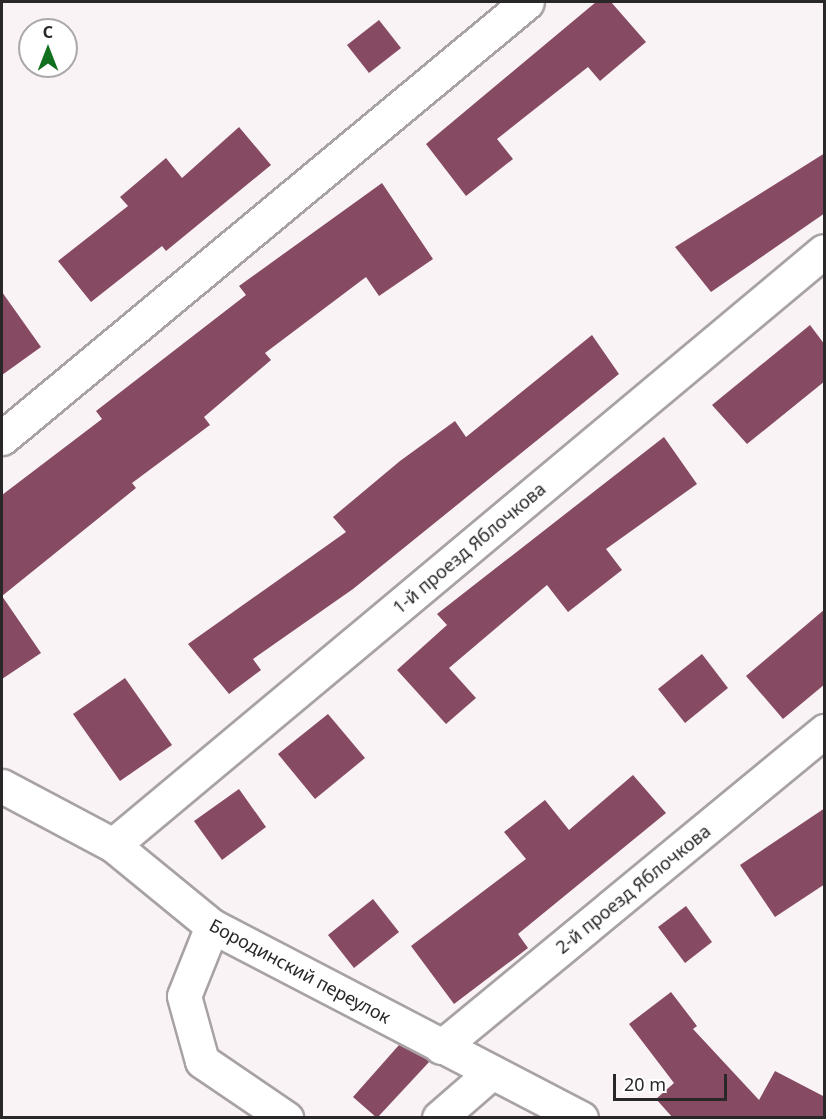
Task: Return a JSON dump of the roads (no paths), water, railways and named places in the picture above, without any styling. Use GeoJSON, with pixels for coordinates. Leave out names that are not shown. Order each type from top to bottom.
{"type":"FeatureCollection","features":[{"type":"Feature","properties":{"kind":"street"},"geometry":{"type":"LineString","coordinates":[[2,438],[527,2]]}},
{"type":"Feature","properties":{"kind":"street","name":"1-й проезд Яблочкова"},"geometry":{"type":"LineString","coordinates":[[113,845],[825,251]]}},
{"type":"Feature","properties":{"kind":"street","name":"2-й проезд Яблочкова"},"geometry":{"type":"LineString","coordinates":[[441,1047],[825,731]]}},
{"type":"Feature","properties":{"kind":"street","name":"Бородинский переулок"},"geometry":{"type":"LineString","coordinates":[[2,786],[113,845],[212,926],[581,1118]]}},
{"type":"Feature","properties":{"kind":"street"},"geometry":{"type":"LineString","coordinates":[[212,926],[184,996],[202,1060],[286,1118]]}},
{"type":"Feature","properties":{"kind":"street"},"geometry":{"type":"LineString","coordinates":[[439,1118],[492,1072]]}}]}
